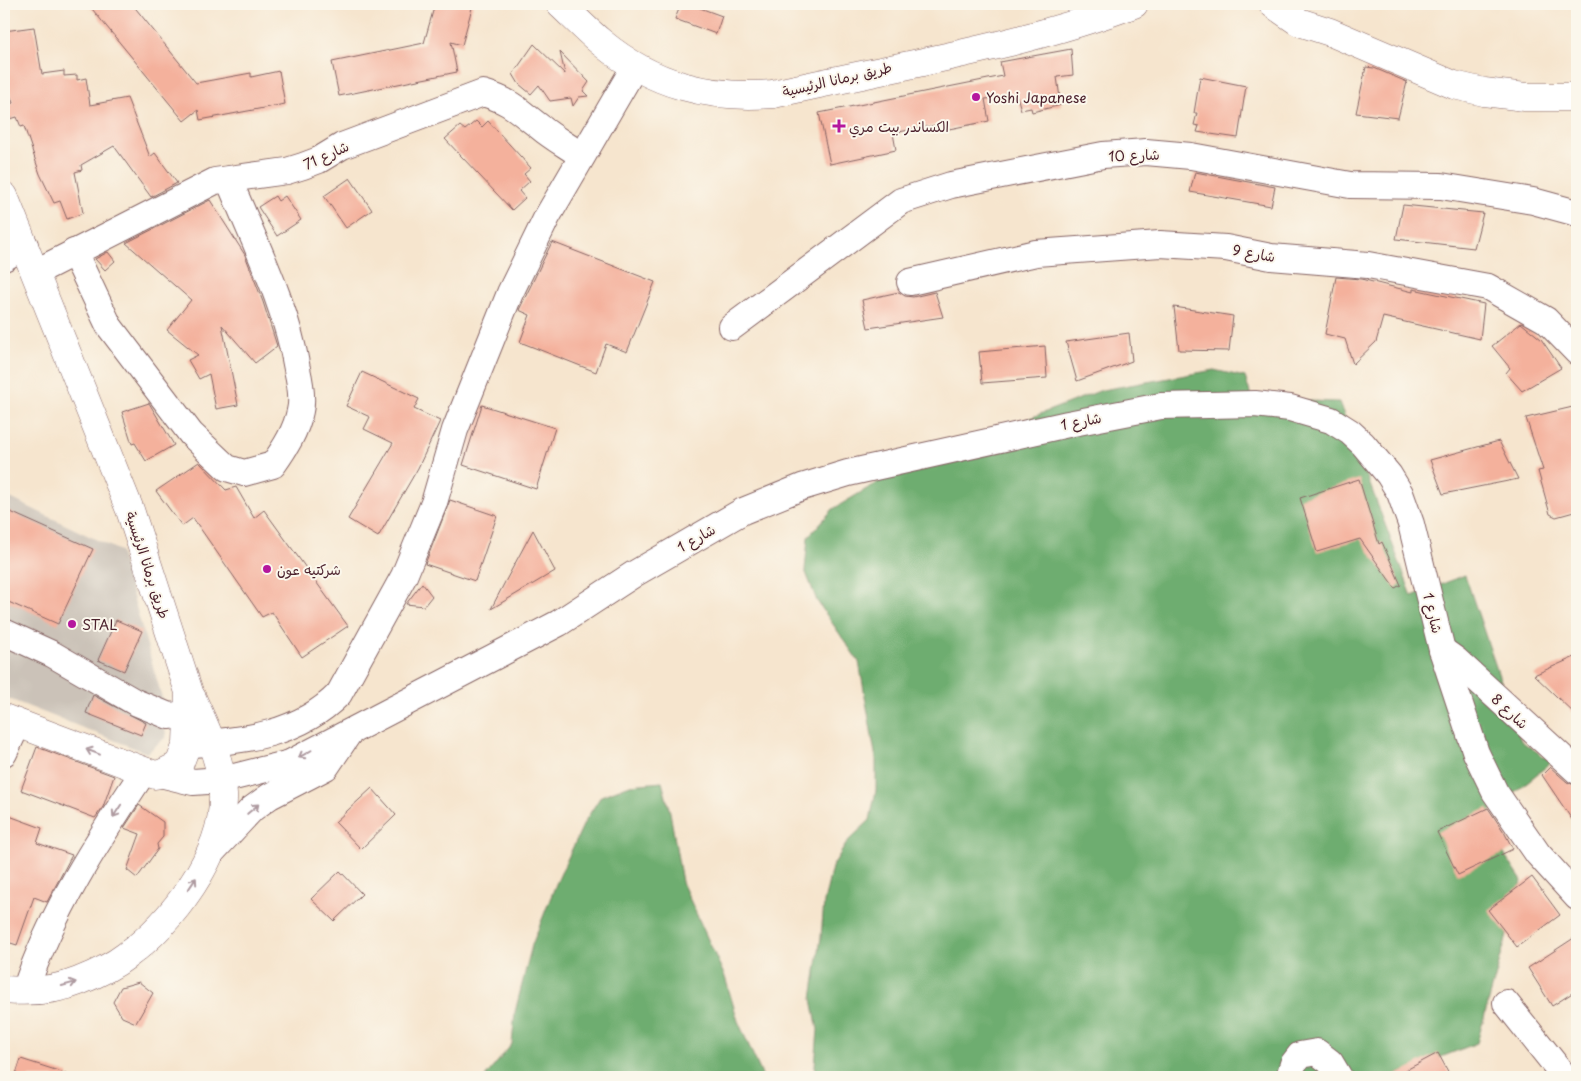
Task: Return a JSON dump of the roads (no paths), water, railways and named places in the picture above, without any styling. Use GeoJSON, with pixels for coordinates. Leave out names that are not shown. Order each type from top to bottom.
{"type":"FeatureCollection","features":[{"type":"Feature","properties":{"kind":"main road","name":"طريق برمانا الرئيسية"},"geometry":{"type":"LineString","coordinates":[[560,4],[602,44],[635,66],[679,85],[711,94],[741,96],[773,94],[1028,36],[1097,18],[1134,4]]}},
{"type":"Feature","properties":{"kind":"main road"},"geometry":{"type":"LineString","coordinates":[[1273,4],[1299,22],[1330,32],[1402,64],[1469,88],[1525,97],[1577,97]]}},
{"type":"Feature","properties":{"kind":"main road"},"geometry":{"type":"LineString","coordinates":[[1304,4],[1330,32]]}},
{"type":"Feature","properties":{"kind":"main road","name":"طريق برمانا الرئيسية"},"geometry":{"type":"LineString","coordinates":[[4,196],[14,252],[36,272],[130,510],[200,744],[222,780],[223,796],[219,829],[208,857],[194,883],[148,938],[125,958],[78,982],[51,989],[9,992]]}},
{"type":"Feature","properties":{"kind":"main road"},"geometry":{"type":"LineString","coordinates":[[11,721],[152,772],[179,766],[200,744]]}},
{"type":"Feature","properties":{"kind":"street"},"geometry":{"type":"LineString","coordinates":[[200,744],[266,734],[290,728],[326,707],[339,694],[404,576],[434,503],[455,430],[510,293],[547,216],[635,66]]}},
{"type":"Feature","properties":{"kind":"street","name":"شارع 71"},"geometry":{"type":"LineString","coordinates":[[36,272],[215,181],[287,172],[319,160],[342,146],[484,93],[500,98],[520,109],[539,127],[582,156]]}},
{"type":"Feature","properties":{"kind":"street","name":"شارع 10"},"geometry":{"type":"LineString","coordinates":[[732,327],[900,201],[951,185],[1103,156],[1146,152],[1238,163],[1350,185],[1441,186],[1533,201],[1577,213]]}},
{"type":"Feature","properties":{"kind":"street"},"geometry":{"type":"LineString","coordinates":[[74,252],[109,326],[191,434],[227,468],[244,473],[273,465],[290,439],[301,410],[300,382],[293,343],[279,299],[229,180]]}},
{"type":"Feature","properties":{"kind":"street","name":"شارع 9"},"geometry":{"type":"LineString","coordinates":[[910,282],[1036,253],[1160,244],[1226,248],[1271,256],[1368,265],[1488,287],[1546,320],[1577,352]]}},
{"type":"Feature","properties":{"kind":"street","name":"شارع 1"},"geometry":{"type":"LineString","coordinates":[[152,772],[193,782],[222,780],[290,763],[559,623],[634,574],[743,511],[802,487],[848,473],[961,447],[1161,406],[1225,403],[1290,408],[1331,420],[1350,432],[1376,457],[1400,493],[1411,524],[1442,650],[1476,753],[1495,792],[1538,854],[1577,897]]}},
{"type":"Feature","properties":{"kind":"street"},"geometry":{"type":"LineString","coordinates":[[4,632],[52,654],[135,702],[169,716],[188,703]]}},
{"type":"Feature","properties":{"kind":"street","name":"شارع 8"},"geometry":{"type":"LineString","coordinates":[[1442,650],[1456,660],[1577,771]]}},
{"type":"Feature","properties":{"kind":"street"},"geometry":{"type":"LineString","coordinates":[[4,753],[11,721]]}},
{"type":"Feature","properties":{"kind":"street"},"geometry":{"type":"LineString","coordinates":[[208,857],[252,809],[270,796],[326,767],[349,733]]}},
{"type":"Feature","properties":{"kind":"street"},"geometry":{"type":"LineString","coordinates":[[9,992],[37,954],[95,846],[152,772]]}},
{"type":"Feature","properties":{"kind":"street"},"geometry":{"type":"LineString","coordinates":[[1506,1002],[1565,1077]]}},
{"type":"Feature","properties":{"kind":"street"},"geometry":{"type":"LineString","coordinates":[[1289,1077],[1293,1064],[1300,1055],[1317,1052],[1330,1062],[1339,1077]]}},
{"type":"Feature","properties":{"kind":"place","name":"Yoshi Japanese"},"geometry":{"type":"Point","coordinates":[976,97]}},
{"type":"Feature","properties":{"kind":"place","name":"الكساندر بيت مري"},"geometry":{"type":"Point","coordinates":[839,126]}},
{"type":"Feature","properties":{"kind":"place","name":"شركتيه عون"},"geometry":{"type":"Point","coordinates":[267,569]}},
{"type":"Feature","properties":{"kind":"place","name":"STAL"},"geometry":{"type":"Point","coordinates":[72,624]}}]}
